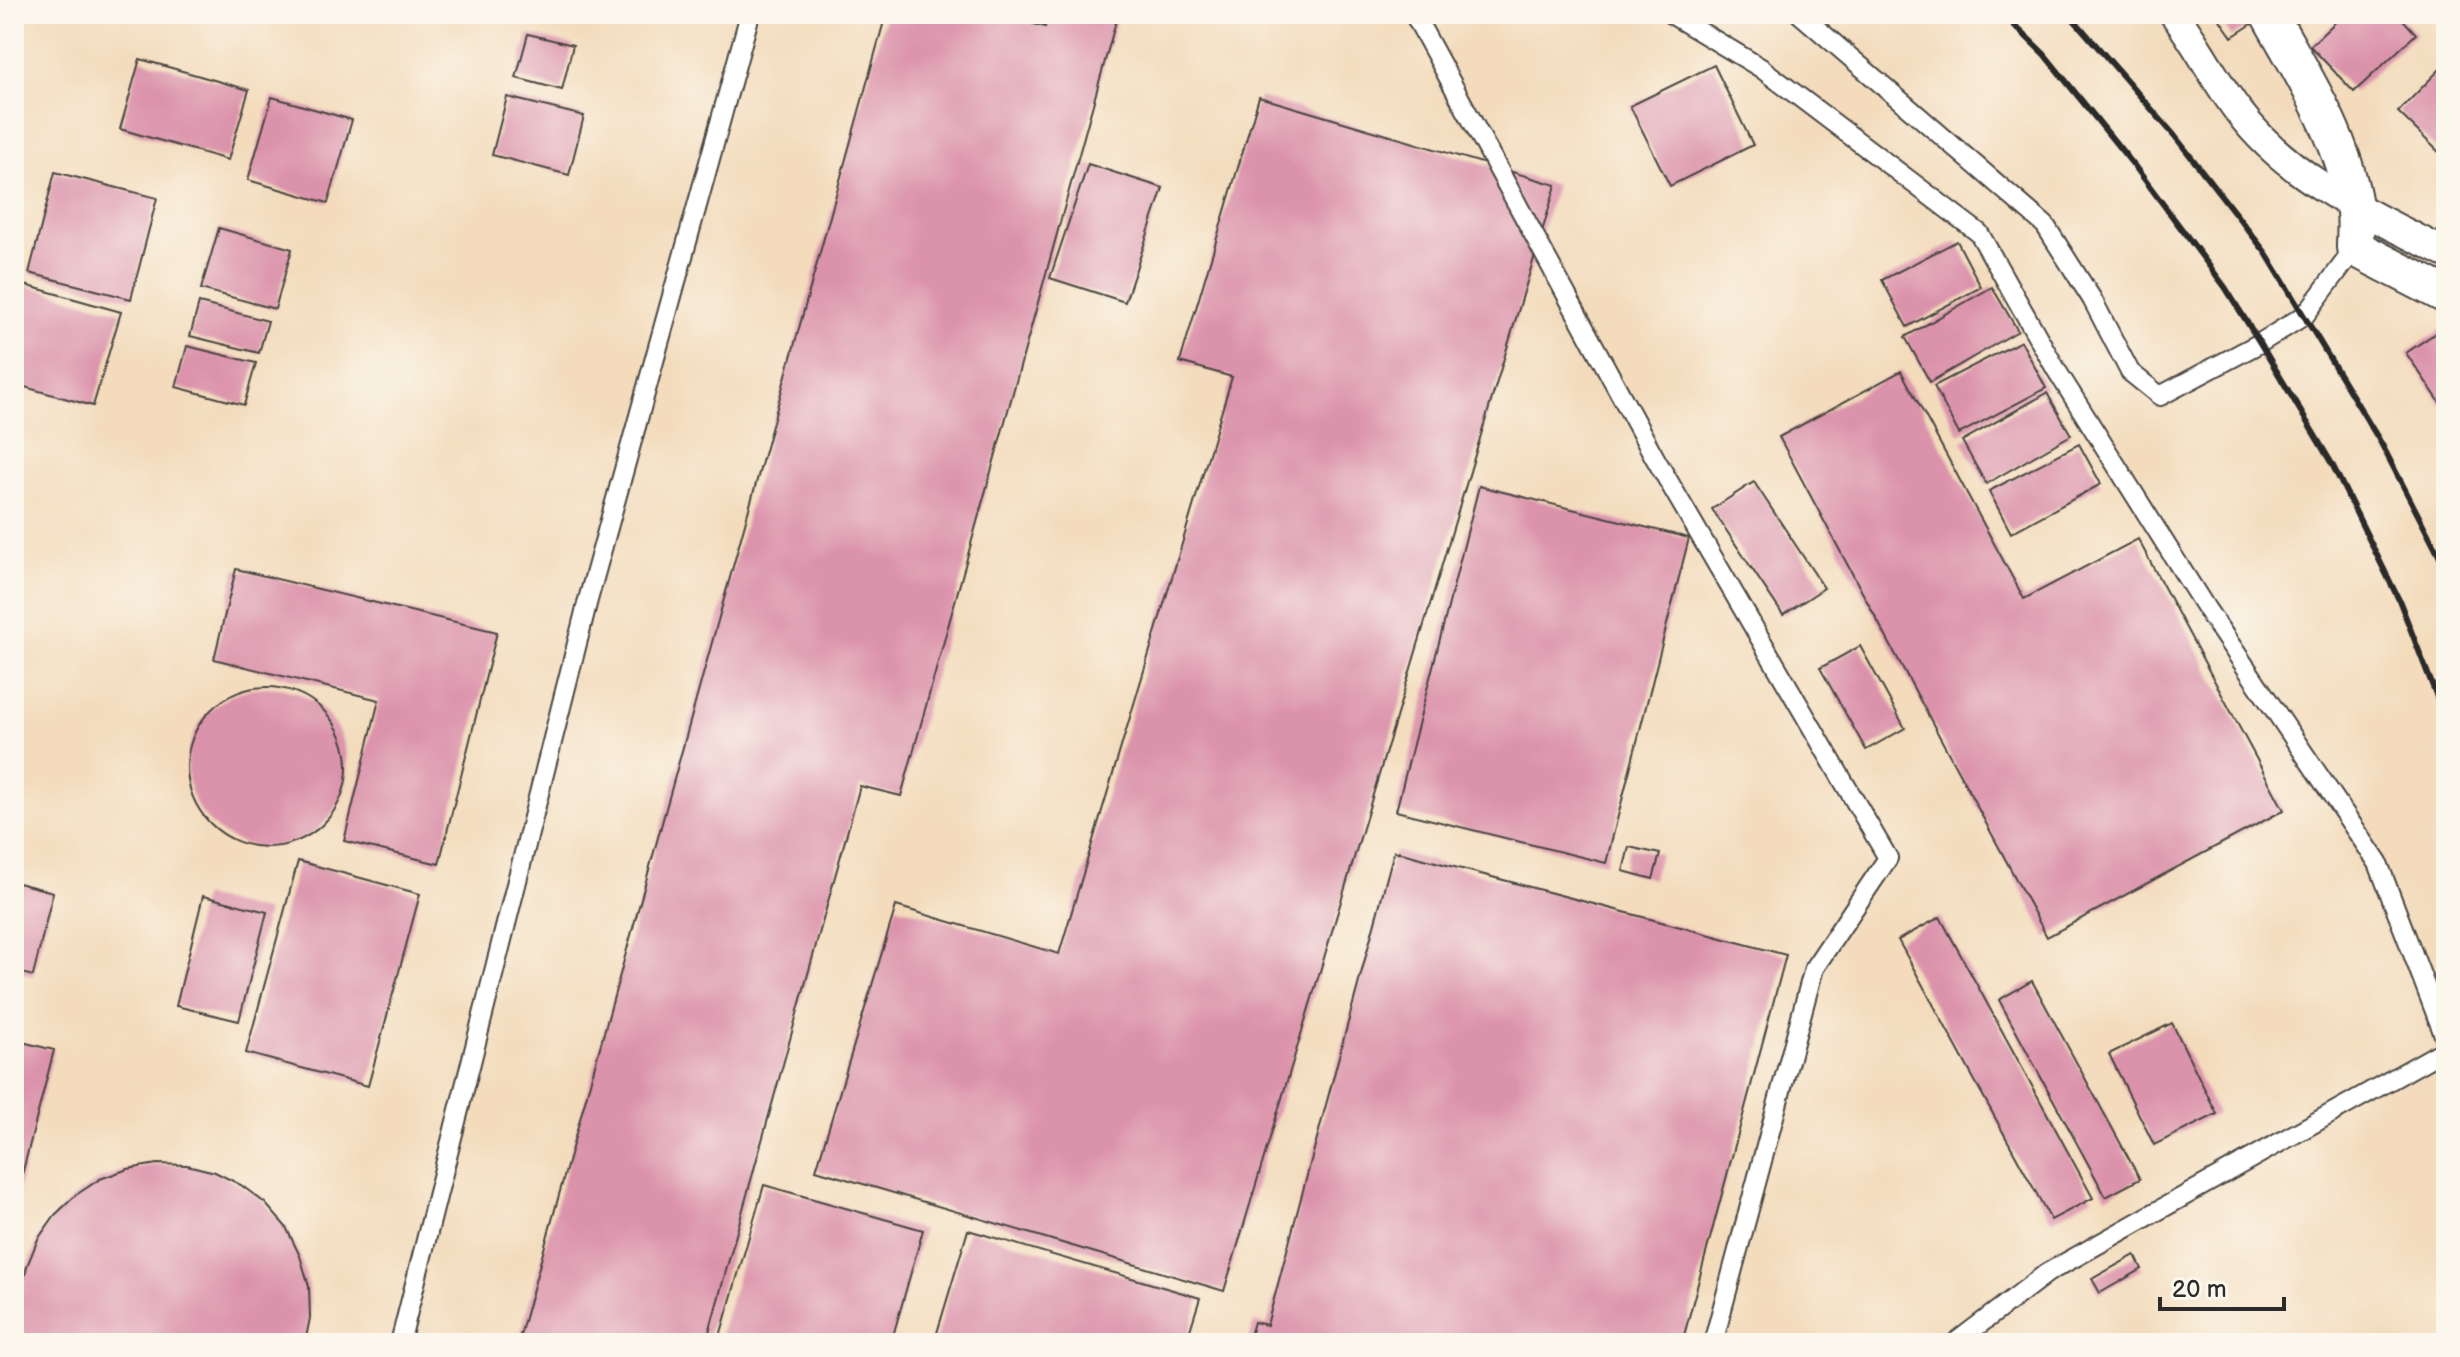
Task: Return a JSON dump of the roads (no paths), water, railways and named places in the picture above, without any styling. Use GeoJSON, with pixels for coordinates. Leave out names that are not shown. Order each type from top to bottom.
{"type":"FeatureCollection","features":[{"type":"Feature","properties":{"kind":"street"},"geometry":{"type":"LineString","coordinates":[[2174,14],[2239,113],[2276,153],[2355,208],[2446,253]]}},
{"type":"Feature","properties":{"kind":"street"},"geometry":{"type":"LineString","coordinates":[[2269,14],[2324,113],[2343,161],[2355,208],[2355,248],[2446,295]]}},
{"type":"Feature","properties":{"kind":"lane"},"geometry":{"type":"LineString","coordinates":[[400,1343],[588,600],[750,14]]}},
{"type":"Feature","properties":{"kind":"lane"},"geometry":{"type":"LineString","coordinates":[[1414,14],[1655,458],[1888,858],[1814,968],[1713,1343]]}},
{"type":"Feature","properties":{"kind":"lane"},"geometry":{"type":"LineString","coordinates":[[1671,14],[1761,68],[1979,233],[2057,371],[2199,597],[2378,863],[2446,1040]]}},
{"type":"Feature","properties":{"kind":"lane"},"geometry":{"type":"LineString","coordinates":[[1800,14],[2045,225],[2092,299],[2130,372],[2160,396],[2260,343],[2305,315],[2355,248]]}},
{"type":"Feature","properties":{"kind":"lane"},"geometry":{"type":"LineString","coordinates":[[1955,1343],[2047,1273],[2446,1049]]}},
{"type":"Feature","properties":{"kind":"railway"},"geometry":{"type":"LineString","coordinates":[[2003,14],[2044,54],[2136,168],[2225,287],[2332,464],[2399,600],[2446,720]]}},
{"type":"Feature","properties":{"kind":"railway"},"geometry":{"type":"LineString","coordinates":[[2069,14],[2174,135],[2266,253],[2381,443],[2446,569]]}}]}
